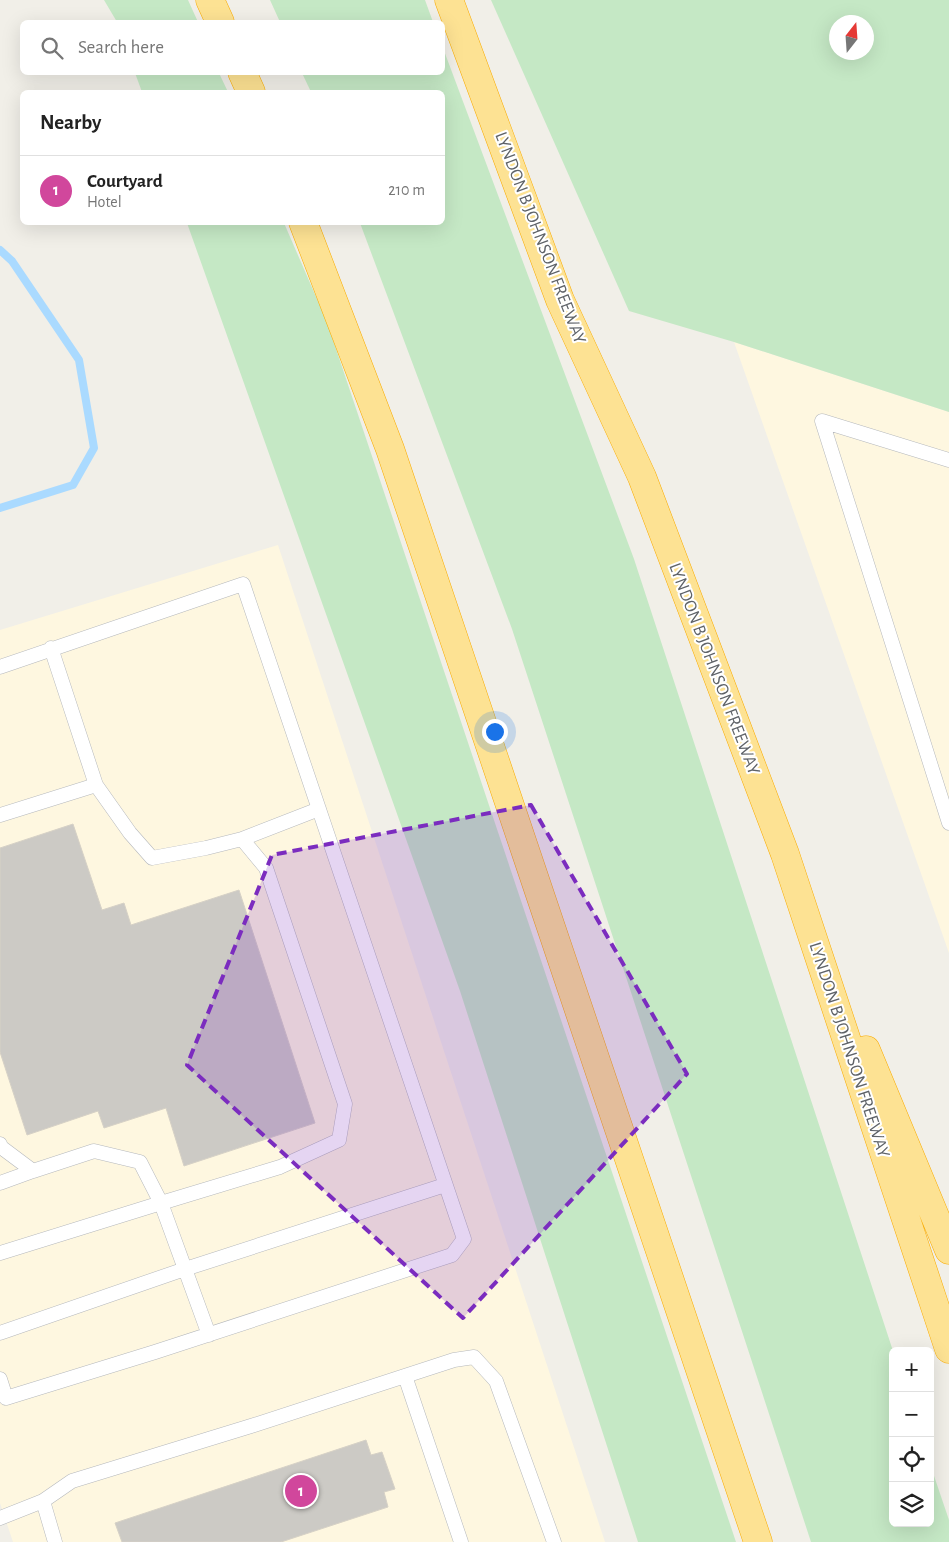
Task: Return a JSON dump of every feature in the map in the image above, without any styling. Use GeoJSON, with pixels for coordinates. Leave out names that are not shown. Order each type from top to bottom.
{"type":"FeatureCollection","features":[{"type":"Feature","properties":{"kind":"highway"},"geometry":{"type":"LineString","coordinates":[[210,0],[219,20]]}},
{"type":"Feature","properties":{"kind":"highway","name":"LYNDON B JOHNSON FREEWAY"},"geometry":{"type":"LineString","coordinates":[[450,0],[560,300],[642,476],[785,854],[949,1349]]}},
{"type":"Feature","properties":{"kind":"highway"},"geometry":{"type":"LineString","coordinates":[[243,75],[250,90]]}},
{"type":"Feature","properties":{"kind":"highway"},"geometry":{"type":"LineString","coordinates":[[304,225],[390,449],[758,1542]]}},
{"type":"Feature","properties":{"kind":"highway"},"geometry":{"type":"LineString","coordinates":[[785,854],[949,1250]]}},
{"type":"Feature","properties":{"kind":"lane"},"geometry":{"type":"LineString","coordinates":[[949,460],[822,421],[949,823]]}},
{"type":"Feature","properties":{"kind":"lane"},"geometry":{"type":"LineString","coordinates":[[0,667],[243,584],[464,1239],[452,1255],[209,1335],[6,1398],[0,1379]]}},
{"type":"Feature","properties":{"kind":"lane"},"geometry":{"type":"LineString","coordinates":[[51,648],[96,785],[130,832],[152,858],[242,839],[319,809]]}},
{"type":"Feature","properties":{"kind":"lane"},"geometry":{"type":"LineString","coordinates":[[0,815],[96,785]]}},
{"type":"Feature","properties":{"kind":"lane"},"geometry":{"type":"LineString","coordinates":[[0,1253],[280,1167],[339,1140],[345,1104],[266,868],[242,839]]}},
{"type":"Feature","properties":{"kind":"lane"},"geometry":{"type":"LineString","coordinates":[[0,1144],[1,1147],[33,1171]]}},
{"type":"Feature","properties":{"kind":"lane"},"geometry":{"type":"LineString","coordinates":[[0,1183],[94,1151],[140,1162],[161,1203],[209,1335]]}},
{"type":"Feature","properties":{"kind":"lane"},"geometry":{"type":"LineString","coordinates":[[0,1333],[185,1269],[445,1185]]}},
{"type":"Feature","properties":{"kind":"lane"},"geometry":{"type":"LineString","coordinates":[[0,1518],[43,1501],[72,1481],[251,1426],[454,1360],[474,1357],[496,1381],[554,1542]]}},
{"type":"Feature","properties":{"kind":"lane"},"geometry":{"type":"LineString","coordinates":[[404,1376],[461,1542]]}},
{"type":"Feature","properties":{"kind":"lane"},"geometry":{"type":"LineString","coordinates":[[43,1501],[55,1542]]}},
{"type":"Feature","properties":{"kind":"highlighted area"},"geometry":{"type":"Polygon","coordinates":[[[531,805],[687,1074],[463,1318],[187,1065],[272,855],[531,805]]]}},
{"type":"Feature","properties":{"kind":"shaded area"},"geometry":{"type":"Polygon","coordinates":[[[734,342],[949,412],[949,953],[734,342]]]}},
{"type":"Feature","properties":{"kind":"shaded area"},"geometry":{"type":"Polygon","coordinates":[[[278,545],[605,1542],[13,1542],[0,1503],[0,630],[278,545]]]}},
{"type":"Feature","properties":{"kind":"green space"},"geometry":{"type":"Polygon","coordinates":[[[104,0],[188,0],[197,20],[116,20],[104,0]]]}},
{"type":"Feature","properties":{"kind":"green space"},"geometry":{"type":"Polygon","coordinates":[[[270,0],[425,0],[432,20],[279,20],[270,0]]]}},
{"type":"Feature","properties":{"kind":"green space"},"geometry":{"type":"Polygon","coordinates":[[[491,0],[949,0],[949,412],[734,342],[629,311],[491,0]]]}},
{"type":"Feature","properties":{"kind":"green space"},"geometry":{"type":"Polygon","coordinates":[[[445,53],[634,559],[892,1347],[889,1347],[889,1527],[934,1527],[934,1476],[949,1520],[949,1542],[811,1542],[512,629],[361,225],[445,225],[445,90],[310,90],[303,75],[445,75],[445,53]]]}},
{"type":"Feature","properties":{"kind":"green space"},"geometry":{"type":"Polygon","coordinates":[[[136,75],[220,75],[227,90],[141,90],[136,75]]]}},
{"type":"Feature","properties":{"kind":"green space"},"geometry":{"type":"Polygon","coordinates":[[[188,225],[285,225],[327,322],[736,1542],[638,1542],[460,991],[188,225]]]}},
{"type":"Feature","properties":{"kind":"building"},"geometry":{"type":"Polygon","coordinates":[[[73,824],[102,910],[124,903],[131,925],[239,890],[315,1123],[184,1166],[166,1108],[104,1128],[98,1111],[27,1135],[0,1052],[0,848],[73,824]]]}},
{"type":"Feature","properties":{"kind":"building"},"geometry":{"type":"Polygon","coordinates":[[[366,1440],[371,1455],[382,1452],[395,1489],[384,1492],[388,1507],[281,1542],[122,1542],[115,1523],[366,1440]]]}},
{"type":"Feature","properties":{"kind":"waterway"},"geometry":{"type":"LineString","coordinates":[[0,250],[12,261],[79,360],[94,448],[73,485],[0,508]]}},
{"type":"Feature","properties":{"kind":"place","name":"Courtyard"},"geometry":{"type":"Point","coordinates":[301,1491]}}]}
